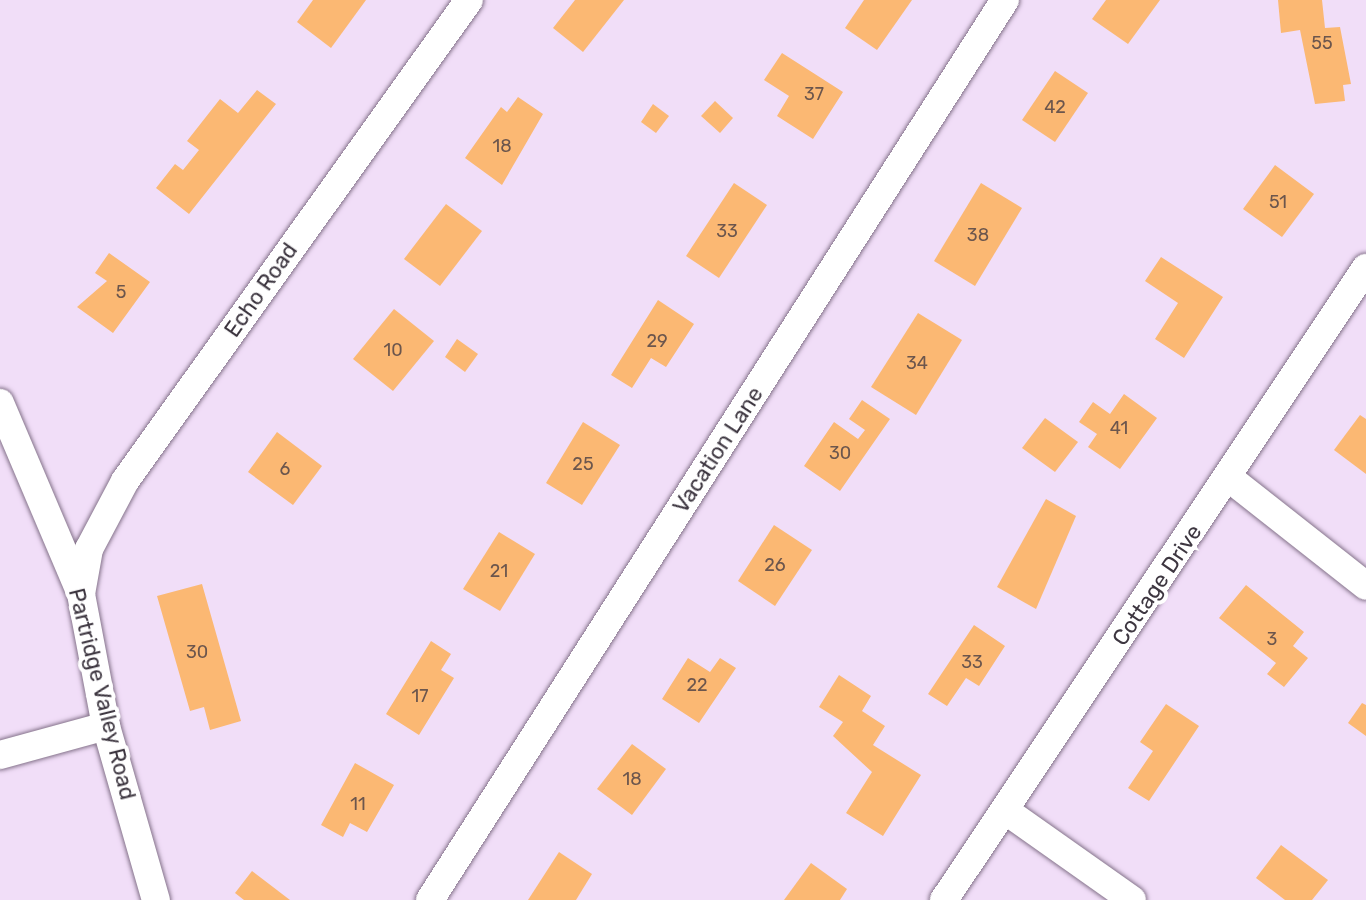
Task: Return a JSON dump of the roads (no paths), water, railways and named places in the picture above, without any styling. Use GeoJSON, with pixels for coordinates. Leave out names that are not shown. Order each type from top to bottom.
{"type":"FeatureCollection","features":[{"type":"Feature","properties":{"kind":"street","name":"Echo Road"},"geometry":{"type":"LineString","coordinates":[[81,594],[89,549],[125,481],[469,0]]}},
{"type":"Feature","properties":{"kind":"street","name":"Vacation Lane"},"geometry":{"type":"LineString","coordinates":[[430,900],[1005,0]]}},
{"type":"Feature","properties":{"kind":"street","name":"Cottage Drive"},"geometry":{"type":"LineString","coordinates":[[944,900],[1229,478],[1366,268]]}},
{"type":"Feature","properties":{"kind":"street","name":"Partridge Valley Road"},"geometry":{"type":"LineString","coordinates":[[0,403],[81,594],[106,726],[156,900]]}},
{"type":"Feature","properties":{"kind":"street"},"geometry":{"type":"LineString","coordinates":[[1229,478],[1366,586]]}},
{"type":"Feature","properties":{"kind":"street"},"geometry":{"type":"LineString","coordinates":[[0,755],[106,726]]}},
{"type":"Feature","properties":{"kind":"street"},"geometry":{"type":"LineString","coordinates":[[1006,811],[1132,900]]}}]}
